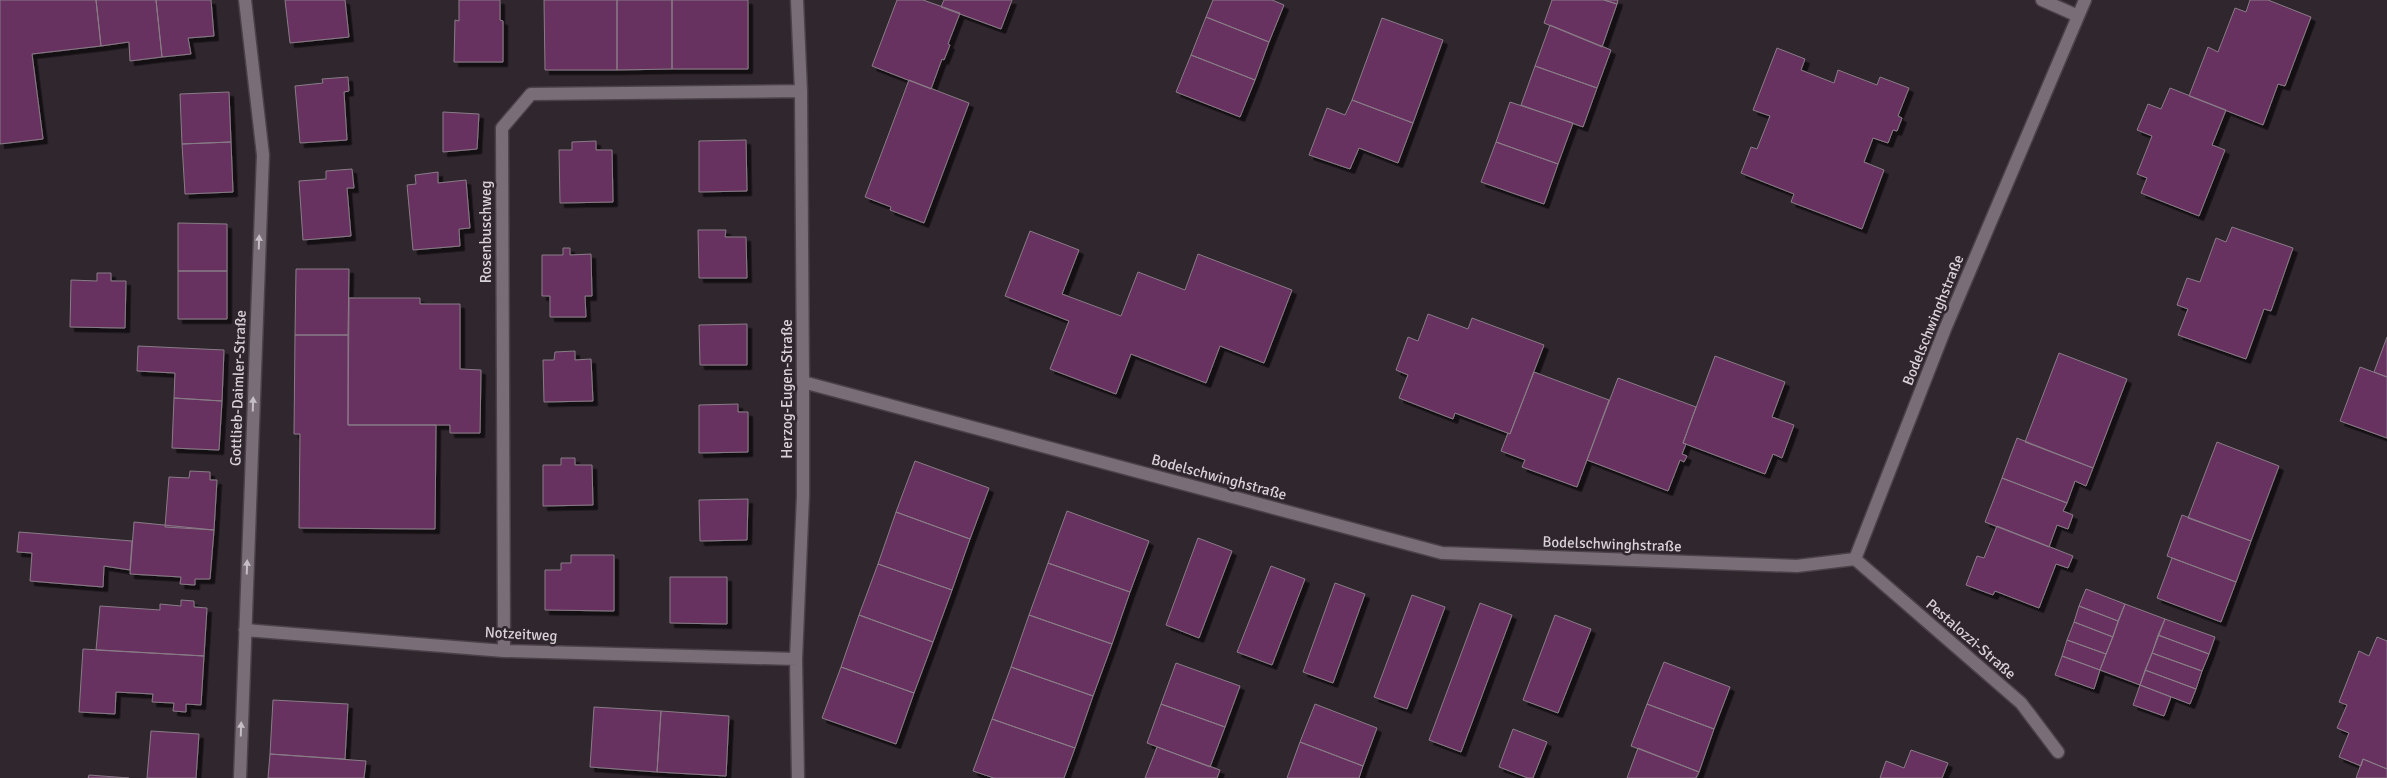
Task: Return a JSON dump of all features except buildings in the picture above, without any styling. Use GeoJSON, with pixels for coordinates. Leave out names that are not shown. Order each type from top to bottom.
{"type":"FeatureCollection","features":[{"type":"Feature","properties":{"kind":"street","name":"Gottlieb-Daimler-Straße"},"geometry":{"type":"LineString","coordinates":[[240,778],[263,155],[244,0]]}},
{"type":"Feature","properties":{"kind":"street","name":"Herzog-Eugen-Straße"},"geometry":{"type":"LineString","coordinates":[[796,0],[801,91],[803,382],[803,496],[796,659],[798,778]]}},
{"type":"Feature","properties":{"kind":"street"},"geometry":{"type":"LineString","coordinates":[[2042,0],[2078,16]]}},
{"type":"Feature","properties":{"kind":"street","name":"Bodelschwinghstraße"},"geometry":{"type":"LineString","coordinates":[[803,382],[1442,553],[1797,566],[1855,559],[1945,329],[2085,0]]}},
{"type":"Feature","properties":{"kind":"street","name":"Rosenbuschweg"},"geometry":{"type":"LineString","coordinates":[[504,651],[502,128],[531,94],[801,91]]}},
{"type":"Feature","properties":{"kind":"street","name":"Pestalozzi-Straße"},"geometry":{"type":"LineString","coordinates":[[1855,559],[2021,703],[2058,752]]}},
{"type":"Feature","properties":{"kind":"street","name":"Notzeitweg"},"geometry":{"type":"LineString","coordinates":[[245,630],[504,651],[796,659]]}}]}
